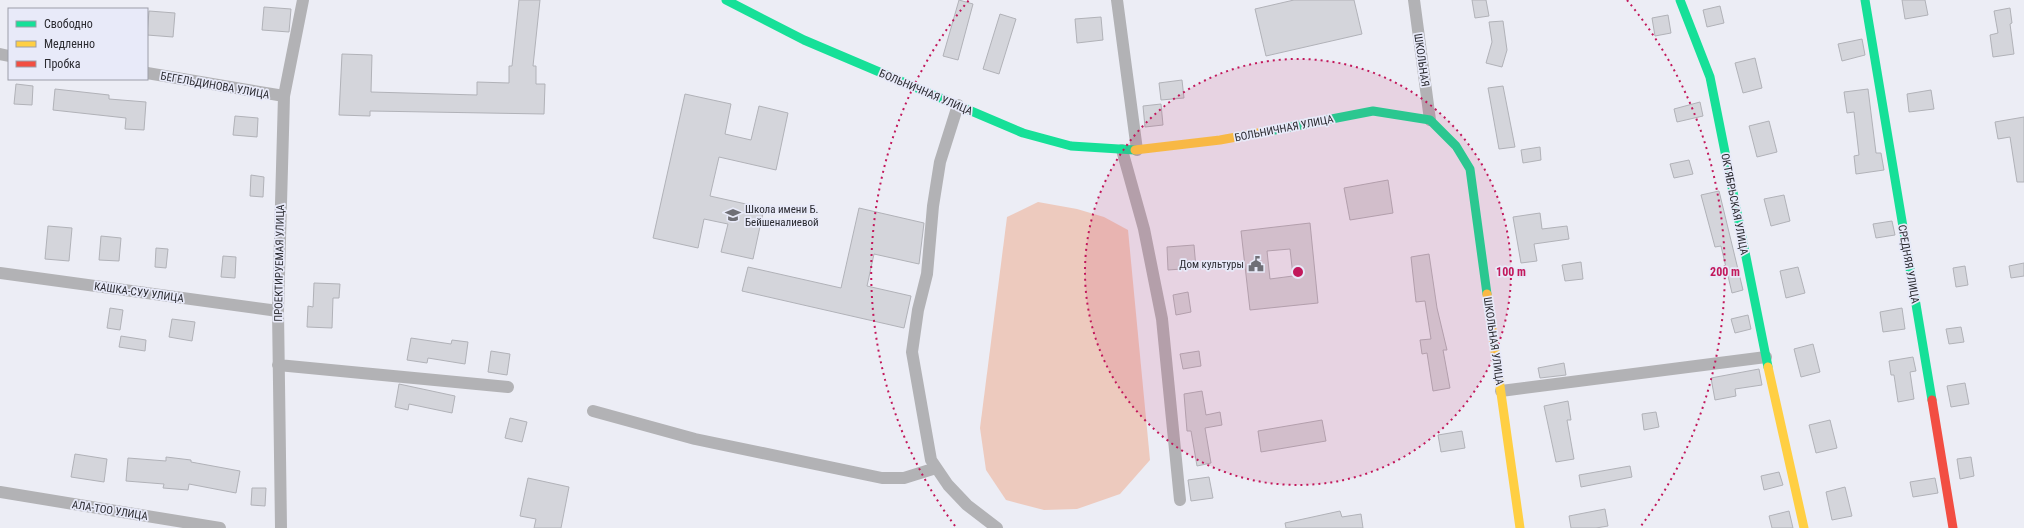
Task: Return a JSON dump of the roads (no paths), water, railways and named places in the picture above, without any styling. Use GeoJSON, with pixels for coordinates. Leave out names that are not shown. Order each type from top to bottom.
{"type":"FeatureCollection","features":[{"type":"Feature","properties":{"kind":"street","name":"ПРОЕКТИРУЕМАЯ УЛИЦА"},"geometry":{"type":"LineString","coordinates":[[281,528],[278,310],[284,96],[303,0]]}},
{"type":"Feature","properties":{"kind":"street","name":"БОЛЬНИЧНАЯ УЛИЦА"},"geometry":{"type":"LineString","coordinates":[[726,0],[804,40],[1023,133],[1071,146],[1137,150],[1220,140],[1374,111],[1430,120]]}},
{"type":"Feature","properties":{"kind":"street"},"geometry":{"type":"LineString","coordinates":[[1117,0],[1137,150]]}},
{"type":"Feature","properties":{"kind":"street","name":"ШКОЛЬНАЯ"},"geometry":{"type":"LineString","coordinates":[[1414,0],[1430,120]]}},
{"type":"Feature","properties":{"kind":"street","name":"ОКТЯБРЬСКАЯ УЛИЦА"},"geometry":{"type":"LineString","coordinates":[[1680,0],[1710,77],[1766,357],[1804,528]]}},
{"type":"Feature","properties":{"kind":"street","name":"СРЕДНЯЯ УЛИЦА"},"geometry":{"type":"LineString","coordinates":[[1865,0],[1953,528]]}},
{"type":"Feature","properties":{"kind":"street","name":"БЕГЕЛЬДИНОВА УЛИЦА"},"geometry":{"type":"LineString","coordinates":[[148,73],[284,96]]}},
{"type":"Feature","properties":{"kind":"street"},"geometry":{"type":"LineString","coordinates":[[958,105],[940,162],[933,206],[927,274],[918,310],[912,352],[931,460],[948,485],[968,505],[997,528]]}},
{"type":"Feature","properties":{"kind":"street","name":"ШКОЛЬНАЯ УЛИЦА"},"geometry":{"type":"LineString","coordinates":[[1430,120],[1456,146],[1470,169],[1520,528]]}},
{"type":"Feature","properties":{"kind":"street"},"geometry":{"type":"LineString","coordinates":[[1122,150],[1144,229],[1162,320],[1180,500]]}},
{"type":"Feature","properties":{"kind":"street","name":"КАШКА-СУУ УЛИЦА"},"geometry":{"type":"LineString","coordinates":[[0,273],[278,310]]}},
{"type":"Feature","properties":{"kind":"street"},"geometry":{"type":"LineString","coordinates":[[1501,391],[1766,357]]}},
{"type":"Feature","properties":{"kind":"street"},"geometry":{"type":"LineString","coordinates":[[278,365],[508,387]]}},
{"type":"Feature","properties":{"kind":"street"},"geometry":{"type":"LineString","coordinates":[[593,411],[695,440],[882,478],[904,478],[936,468]]}},
{"type":"Feature","properties":{"kind":"street","name":"АЛА-ТОО УЛИЦА"},"geometry":{"type":"LineString","coordinates":[[0,492],[220,528]]}},
{"type":"Feature","properties":{"kind":"place","name":"Школа имени Б. Бейшеналиевой"},"geometry":{"type":"Point","coordinates":[733,215]}},
{"type":"Feature","properties":{"kind":"place","name":"Дом культуры"},"geometry":{"type":"Point","coordinates":[1256,264]}}]}
